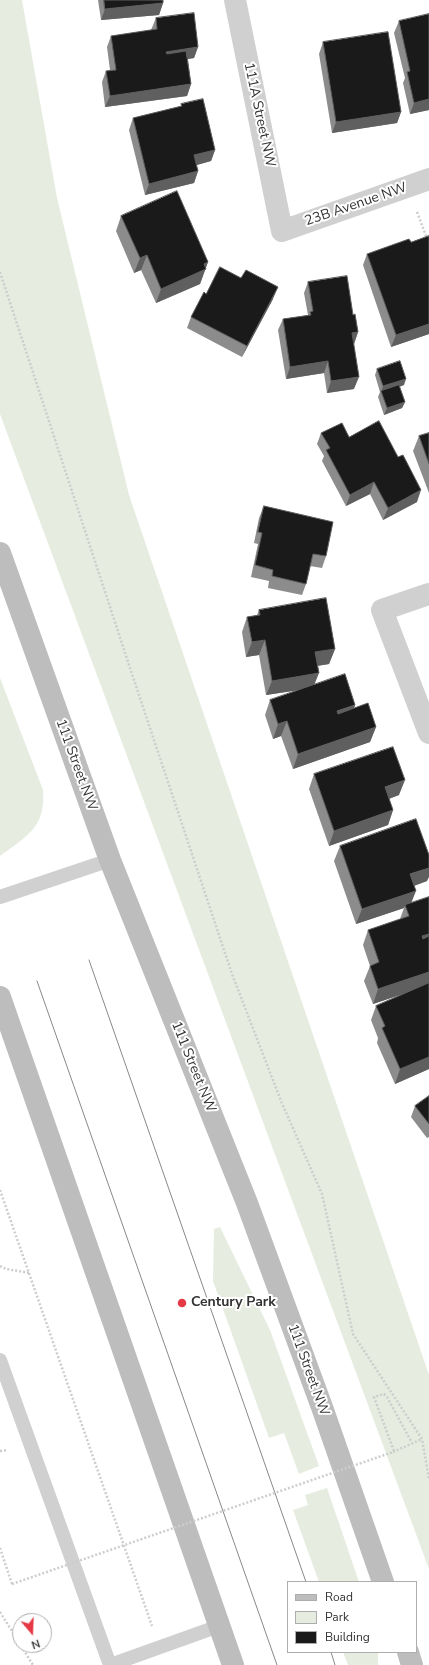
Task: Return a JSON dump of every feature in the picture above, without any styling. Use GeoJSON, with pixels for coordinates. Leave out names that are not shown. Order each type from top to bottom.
{"type":"FeatureCollection","features":[{"type":"Feature","properties":{"kind":"main road","name":"111 Street NW"},"geometry":{"type":"LineString","coordinates":[[2,560],[110,860],[250,1210],[323,1410],[383,1581]]}},
{"type":"Feature","properties":{"kind":"main road"},"geometry":{"type":"LineString","coordinates":[[0,997],[233,1665]]}},
{"type":"Feature","properties":{"kind":"main road"},"geometry":{"type":"LineString","coordinates":[[408,1653],[412,1665]]}},
{"type":"Feature","properties":{"kind":"street","name":"111A Street NW"},"geometry":{"type":"LineString","coordinates":[[235,0],[282,231]]}},
{"type":"Feature","properties":{"kind":"street","name":"23B Avenue NW"},"geometry":{"type":"LineString","coordinates":[[282,231],[429,179]]}},
{"type":"Feature","properties":{"kind":"street"},"geometry":{"type":"LineString","coordinates":[[429,594],[382,610],[429,733]]}},
{"type":"Feature","properties":{"kind":"lane"},"geometry":{"type":"LineString","coordinates":[[0,898],[110,860]]}},
{"type":"Feature","properties":{"kind":"lane"},"geometry":{"type":"LineString","coordinates":[[0,1360],[110,1665],[219,1626]]}},
{"type":"Feature","properties":{"kind":"path"},"geometry":{"type":"LineString","coordinates":[[408,187],[429,244]]}},
{"type":"Feature","properties":{"kind":"path"},"geometry":{"type":"LineString","coordinates":[[0,272],[232,974],[281,1101],[322,1194],[353,1334],[422,1440],[429,1479]]}},
{"type":"Feature","properties":{"kind":"path"},"geometry":{"type":"LineString","coordinates":[[0,1190],[159,1647]]}},
{"type":"Feature","properties":{"kind":"path"},"geometry":{"type":"LineString","coordinates":[[0,1266],[6,1269],[30,1273]]}},
{"type":"Feature","properties":{"kind":"path"},"geometry":{"type":"LineString","coordinates":[[394,1451],[374,1397],[384,1394],[387,1397],[412,1443]]}},
{"type":"Feature","properties":{"kind":"path"},"geometry":{"type":"LineString","coordinates":[[0,1548],[12,1584],[422,1440]]}},
{"type":"Feature","properties":{"kind":"path"},"geometry":{"type":"LineString","coordinates":[[0,1451],[8,1450]]}},
{"type":"Feature","properties":{"kind":"path"},"geometry":{"type":"LineString","coordinates":[[0,1612],[33,1665]]}},
{"type":"Feature","properties":{"kind":"green space"},"geometry":{"type":"Polygon","coordinates":[[[0,0],[22,0],[57,198],[129,495],[429,1375],[429,1569],[0,414],[0,0]]]}},
{"type":"Feature","properties":{"kind":"green space"},"geometry":{"type":"Polygon","coordinates":[[[0,678],[43,790],[43,803],[38,822],[33,829],[0,856],[0,678]]]}},
{"type":"Feature","properties":{"kind":"green space"},"geometry":{"type":"Polygon","coordinates":[[[220,1227],[270,1330],[319,1466],[299,1474],[284,1433],[269,1438],[213,1281],[214,1229],[220,1227]]]}},
{"type":"Feature","properties":{"kind":"green space"},"geometry":{"type":"Polygon","coordinates":[[[327,1488],[359,1581],[319,1581],[293,1510],[308,1505],[305,1495],[327,1488]]]}},
{"type":"Feature","properties":{"kind":"green space"},"geometry":{"type":"Polygon","coordinates":[[[343,1653],[378,1653],[378,1665],[348,1665],[343,1653]]]}},
{"type":"Feature","properties":{"kind":"building"},"geometry":{"type":"Polygon","coordinates":[[[104,0],[163,0],[163,3],[105,9],[104,0]]]}},
{"type":"Feature","properties":{"kind":"building"},"geometry":{"type":"Polygon","coordinates":[[[194,13],[198,47],[166,52],[167,54],[186,51],[191,84],[110,96],[106,71],[116,70],[111,36],[157,29],[156,18],[194,13]]]}},
{"type":"Feature","properties":{"kind":"building"},"geometry":{"type":"Polygon","coordinates":[[[429,14],[429,99],[414,103],[407,72],[410,71],[399,21],[429,14]]]}},
{"type":"Feature","properties":{"kind":"building"},"geometry":{"type":"Polygon","coordinates":[[[388,32],[401,112],[336,122],[323,42],[388,32]]]}},
{"type":"Feature","properties":{"kind":"building"},"geometry":{"type":"Polygon","coordinates":[[[203,99],[215,150],[194,155],[198,171],[149,184],[133,118],[182,106],[181,104],[203,99]]]}},
{"type":"Feature","properties":{"kind":"building"},"geometry":{"type":"Polygon","coordinates":[[[177,191],[208,262],[204,264],[206,269],[161,289],[147,255],[140,258],[121,216],[177,191]]]}},
{"type":"Feature","properties":{"kind":"building"},"geometry":{"type":"Polygon","coordinates":[[[429,236],[429,324],[396,335],[367,254],[409,239],[411,242],[429,236]]]}},
{"type":"Feature","properties":{"kind":"building"},"geometry":{"type":"Polygon","coordinates":[[[220,267],[241,278],[246,270],[278,287],[247,346],[191,317],[204,292],[206,294],[220,267]]]}},
{"type":"Feature","properties":{"kind":"building"},"geometry":{"type":"Polygon","coordinates":[[[347,276],[353,315],[355,314],[358,332],[352,333],[359,377],[331,381],[328,361],[290,367],[283,319],[311,315],[310,312],[313,311],[308,282],[347,276]]]}},
{"type":"Feature","properties":{"kind":"building"},"geometry":{"type":"Polygon","coordinates":[[[400,361],[406,379],[383,386],[377,369],[400,361]]]}},
{"type":"Feature","properties":{"kind":"building"},"geometry":{"type":"Polygon","coordinates":[[[399,385],[405,402],[387,408],[381,391],[399,385]]]}},
{"type":"Feature","properties":{"kind":"building"},"geometry":{"type":"Polygon","coordinates":[[[379,421],[398,457],[403,455],[421,490],[388,508],[374,482],[350,495],[326,450],[330,448],[321,433],[342,423],[349,437],[379,421]]]}},
{"type":"Feature","properties":{"kind":"building"},"geometry":{"type":"Polygon","coordinates":[[[429,433],[429,464],[419,436],[429,433]]]}},
{"type":"Feature","properties":{"kind":"building"},"geometry":{"type":"Polygon","coordinates":[[[264,506],[333,522],[326,556],[313,554],[306,584],[272,576],[273,570],[255,565],[262,533],[258,532],[264,506]]]}},
{"type":"Feature","properties":{"kind":"building"},"geometry":{"type":"Polygon","coordinates":[[[326,598],[335,649],[315,652],[319,673],[272,681],[265,640],[252,642],[247,617],[260,615],[259,610],[326,598]]]}},
{"type":"Feature","properties":{"kind":"building"},"geometry":{"type":"Polygon","coordinates":[[[345,674],[355,705],[337,711],[338,714],[368,703],[376,727],[298,754],[287,721],[278,724],[270,700],[345,674]]]}},
{"type":"Feature","properties":{"kind":"building"},"geometry":{"type":"Polygon","coordinates":[[[393,747],[405,780],[385,787],[393,810],[334,831],[314,774],[393,747]]]}},
{"type":"Feature","properties":{"kind":"building"},"geometry":{"type":"Polygon","coordinates":[[[416,819],[429,855],[429,868],[410,874],[416,891],[362,909],[340,846],[416,819]]]}},
{"type":"Feature","properties":{"kind":"building"},"geometry":{"type":"Polygon","coordinates":[[[429,897],[429,934],[422,936],[423,939],[429,936],[429,972],[378,989],[370,966],[379,962],[368,930],[409,916],[405,905],[429,897]]]}},
{"type":"Feature","properties":{"kind":"building"},"geometry":{"type":"Polygon","coordinates":[[[429,983],[429,1057],[400,1069],[382,1028],[385,1026],[376,1006],[429,983]]]}},
{"type":"Feature","properties":{"kind":"building"},"geometry":{"type":"Polygon","coordinates":[[[429,1096],[429,1124],[415,1106],[429,1096]]]}},
{"type":"Feature","properties":{"kind":"tram line"},"geometry":{"type":"LineString","coordinates":[[89,960],[306,1581]]}},
{"type":"Feature","properties":{"kind":"tram line"},"geometry":{"type":"LineString","coordinates":[[37,981],[277,1665]]}},
{"type":"Feature","properties":{"kind":"tram line"},"geometry":{"type":"LineString","coordinates":[[331,1653],[335,1665]]}},
{"type":"Feature","properties":{"kind":"place","name":"Century Park"},"geometry":{"type":"Point","coordinates":[182,1303]}}]}
